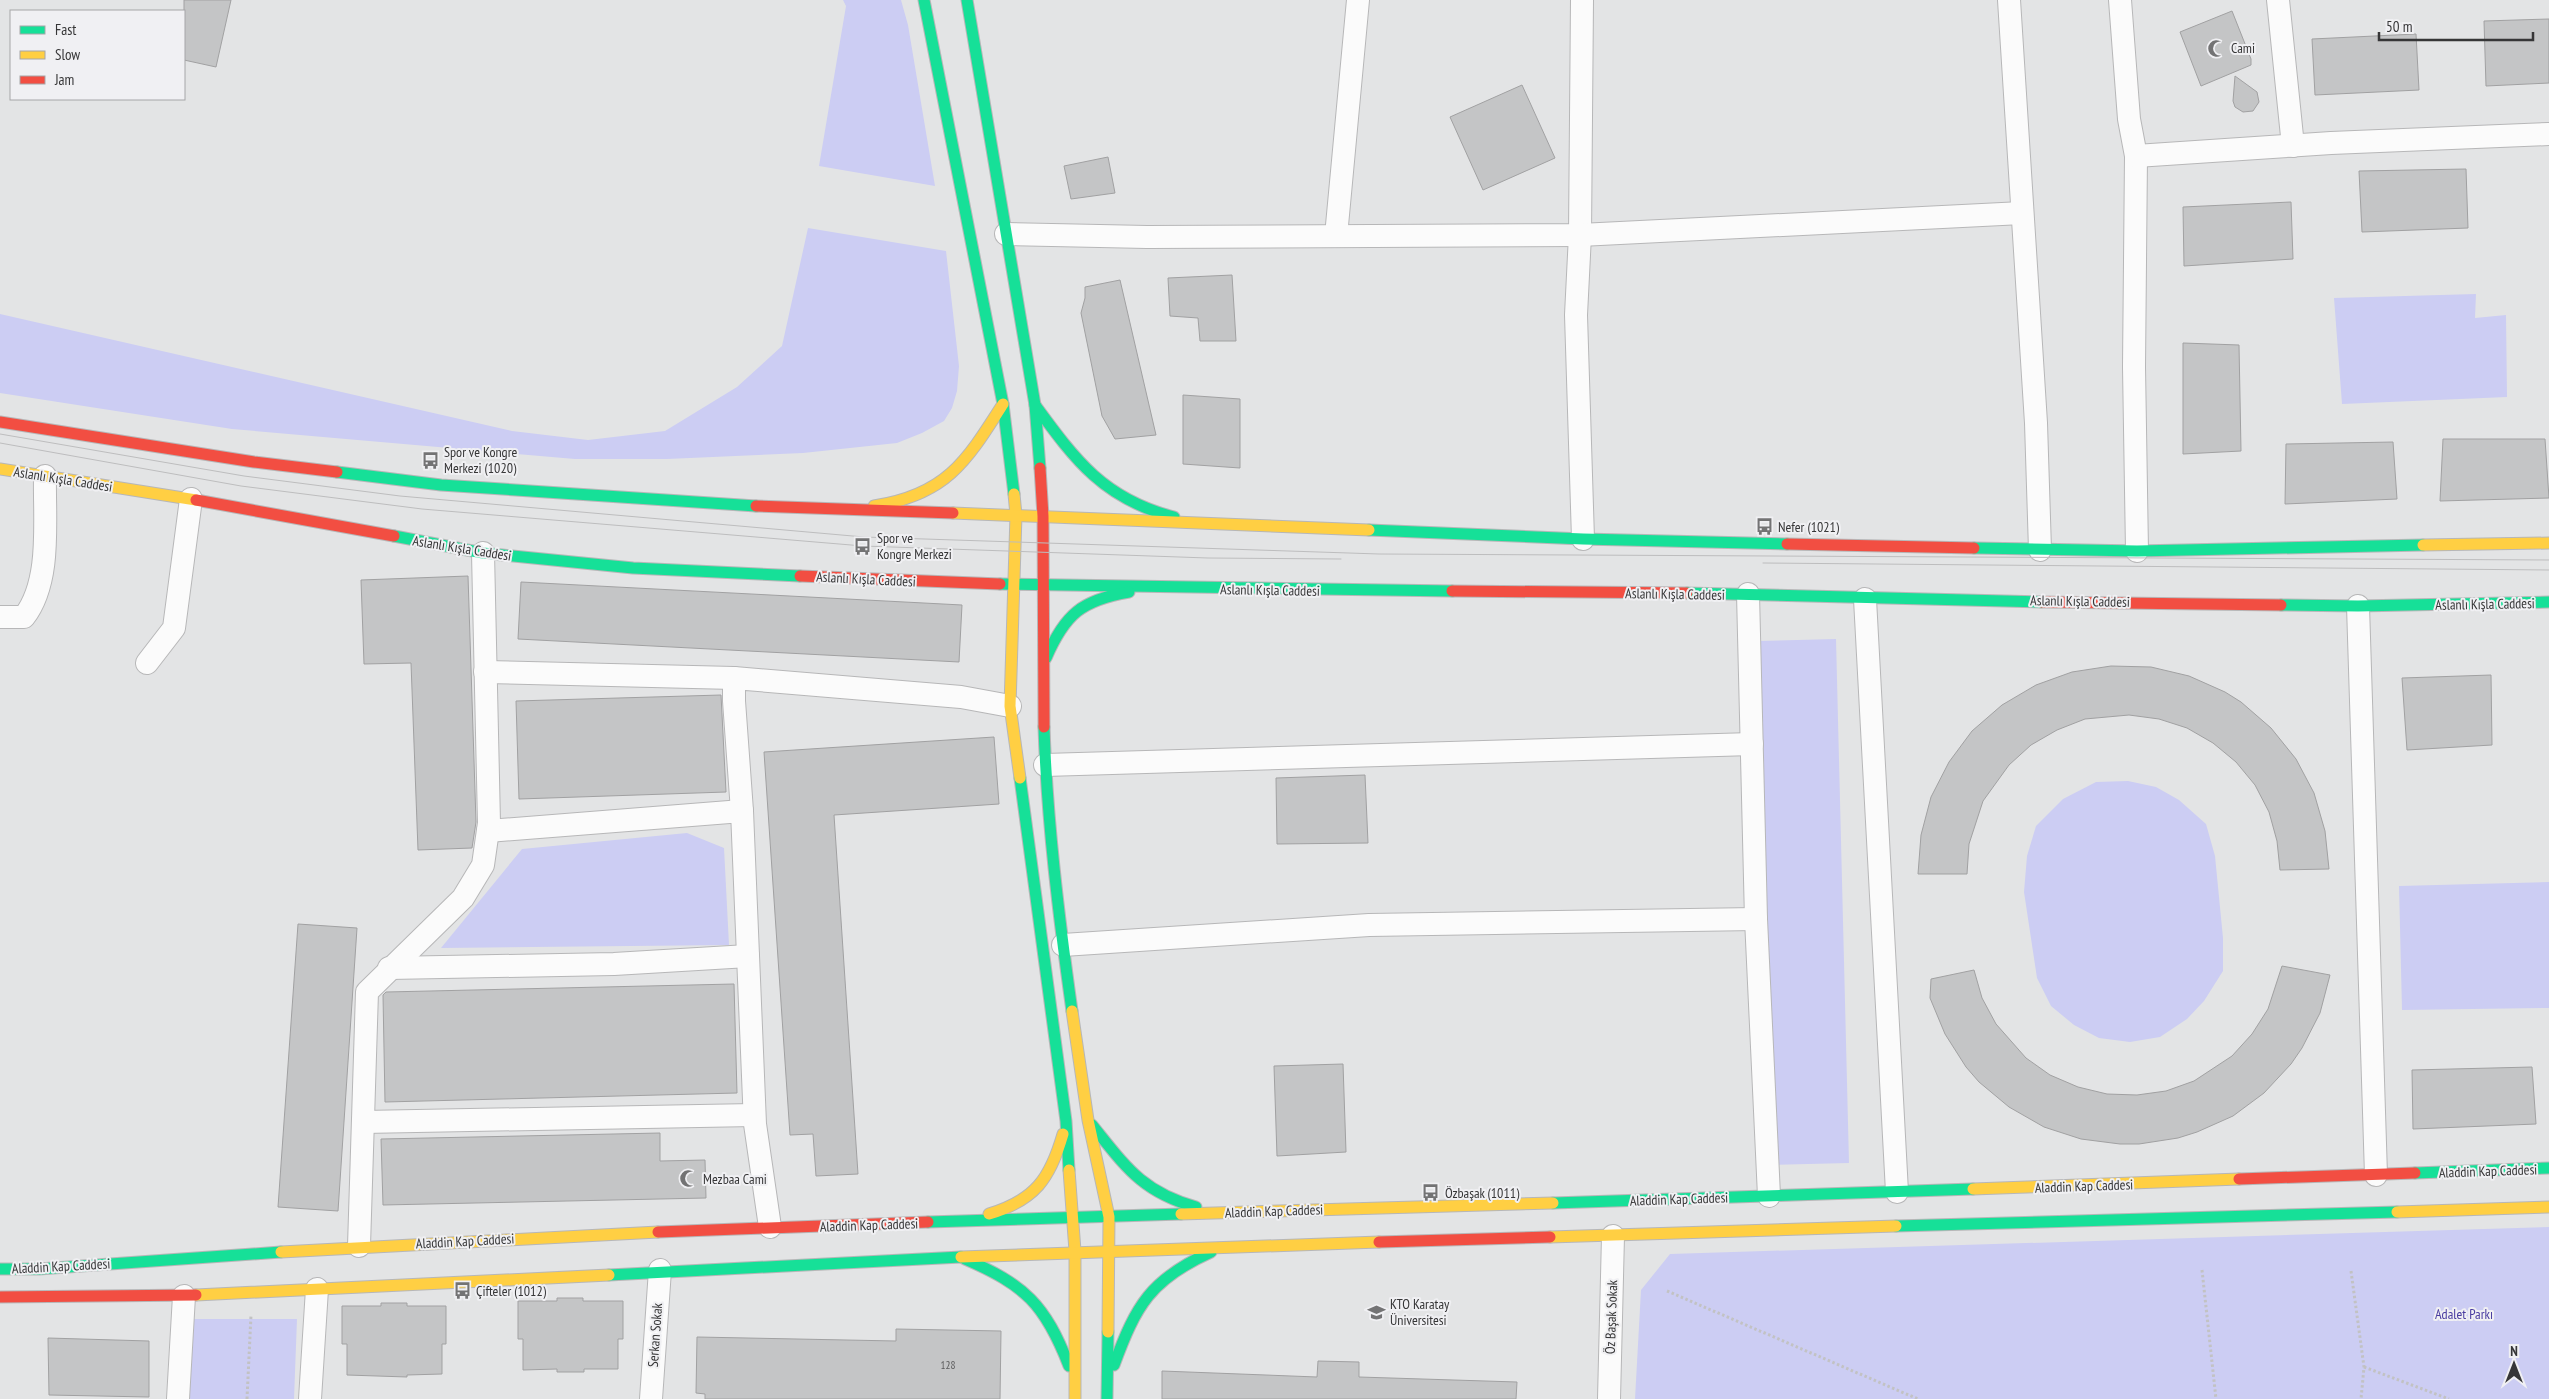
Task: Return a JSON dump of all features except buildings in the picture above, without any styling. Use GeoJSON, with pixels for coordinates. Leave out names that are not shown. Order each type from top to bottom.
{"type":"FeatureCollection","features":[{"type":"Feature","properties":{"kind":"street"},"geometry":{"type":"LineString","coordinates":[[924,0],[1003,404],[1016,515],[1012,585],[1010,706],[1066,1121],[1075,1251],[1074,1399]]}},
{"type":"Feature","properties":{"kind":"street"},"geometry":{"type":"LineString","coordinates":[[968,0],[1035,405],[1043,516],[1042,666],[1046,765],[1063,945],[1088,1120],[1109,1216],[1107,1399]]}},
{"type":"Feature","properties":{"kind":"street"},"geometry":{"type":"LineString","coordinates":[[1336,236],[1358,0]]}},
{"type":"Feature","properties":{"kind":"street"},"geometry":{"type":"LineString","coordinates":[[1582,0],[1580,235],[1576,315],[1583,539]]}},
{"type":"Feature","properties":{"kind":"street"},"geometry":{"type":"LineString","coordinates":[[2009,0],[2036,423],[2040,550]]}},
{"type":"Feature","properties":{"kind":"street"},"geometry":{"type":"LineString","coordinates":[[2120,0],[2129,119],[2136,156],[2134,367],[2137,551]]}},
{"type":"Feature","properties":{"kind":"street"},"geometry":{"type":"LineString","coordinates":[[2278,0],[2293,146]]}},
{"type":"Feature","properties":{"kind":"street"},"geometry":{"type":"LineString","coordinates":[[2136,156],[2293,146],[2549,134]]}},
{"type":"Feature","properties":{"kind":"street"},"geometry":{"type":"LineString","coordinates":[[1006,234],[1147,237],[1580,235],[2022,213]]}},
{"type":"Feature","properties":{"kind":"street"},"geometry":{"type":"LineString","coordinates":[[810,510],[894,504],[927,493],[952,474],[976,447],[1003,404]]}},
{"type":"Feature","properties":{"kind":"street"},"geometry":{"type":"LineString","coordinates":[[1035,405],[1074,459],[1108,490],[1152,513],[1195,521]]}},
{"type":"Feature","properties":{"kind":"street"},"geometry":{"type":"LineString","coordinates":[[0,422],[254,462],[441,485],[810,510],[1195,521],[1583,539],[2040,550],[2137,551],[2549,543]]}},
{"type":"Feature","properties":{"kind":"street","name":"Aslanlı Kışla Caddesi"},"geometry":{"type":"LineString","coordinates":[[0,468],[191,499],[483,553],[633,568],[1012,585],[1150,588],[1748,594],[1865,599],[2358,606],[2549,602]]}},
{"type":"Feature","properties":{"kind":"street"},"geometry":{"type":"LineString","coordinates":[[0,617],[24,617],[38,592],[43,572],[45,476]]}},
{"type":"Feature","properties":{"kind":"street"},"geometry":{"type":"LineString","coordinates":[[147,663],[174,628],[191,499]]}},
{"type":"Feature","properties":{"kind":"street"},"geometry":{"type":"LineString","coordinates":[[358,1246],[367,992],[389,968],[463,898],[483,865],[488,831],[483,553]]}},
{"type":"Feature","properties":{"kind":"street"},"geometry":{"type":"LineString","coordinates":[[1042,666],[1057,630],[1078,608],[1102,596],[1150,588]]}},
{"type":"Feature","properties":{"kind":"street"},"geometry":{"type":"LineString","coordinates":[[1748,594],[1756,919],[1769,1196]]}},
{"type":"Feature","properties":{"kind":"street"},"geometry":{"type":"LineString","coordinates":[[1865,599],[1897,1192]]}},
{"type":"Feature","properties":{"kind":"street"},"geometry":{"type":"LineString","coordinates":[[2358,606],[2376,1175]]}},
{"type":"Feature","properties":{"kind":"street"},"geometry":{"type":"LineString","coordinates":[[485,672],[734,678],[961,697],[1010,706]]}},
{"type":"Feature","properties":{"kind":"street"},"geometry":{"type":"LineString","coordinates":[[734,678],[742,811],[754,1115],[770,1227]]}},
{"type":"Feature","properties":{"kind":"street"},"geometry":{"type":"LineString","coordinates":[[1046,765],[1752,744]]}},
{"type":"Feature","properties":{"kind":"street"},"geometry":{"type":"LineString","coordinates":[[488,831],[742,811]]}},
{"type":"Feature","properties":{"kind":"street"},"geometry":{"type":"LineString","coordinates":[[1063,945],[1369,925],[1756,919]]}},
{"type":"Feature","properties":{"kind":"street"},"geometry":{"type":"LineString","coordinates":[[389,968],[614,964],[748,956]]}},
{"type":"Feature","properties":{"kind":"street"},"geometry":{"type":"LineString","coordinates":[[362,1122],[754,1115]]}},
{"type":"Feature","properties":{"kind":"street"},"geometry":{"type":"LineString","coordinates":[[1088,1120],[1140,1184],[1173,1202],[1220,1213]]}},
{"type":"Feature","properties":{"kind":"street"},"geometry":{"type":"LineString","coordinates":[[958,1222],[1002,1211],[1036,1193],[1056,1161],[1066,1121]]}},
{"type":"Feature","properties":{"kind":"street","name":"Aladdin Kap Caddesi"},"geometry":{"type":"LineString","coordinates":[[0,1269],[49,1268],[358,1246],[770,1227],[1897,1192],[2549,1168]]}},
{"type":"Feature","properties":{"kind":"street","name":"Aladdin Kap Caddesi"},"geometry":{"type":"LineString","coordinates":[[0,1297],[184,1296],[660,1270],[1075,1251],[2549,1206]]}},
{"type":"Feature","properties":{"kind":"street","name":"Öz Başak Sokak"},"geometry":{"type":"LineString","coordinates":[[1609,1399],[1614,1236]]}},
{"type":"Feature","properties":{"kind":"street"},"geometry":{"type":"LineString","coordinates":[[1108,1383],[1123,1339],[1147,1298],[1178,1268],[1220,1248]]}},
{"type":"Feature","properties":{"kind":"street"},"geometry":{"type":"LineString","coordinates":[[959,1257],[1001,1274],[1035,1300],[1059,1338],[1075,1383]]}},
{"type":"Feature","properties":{"kind":"street","name":"Serkan Sokak"},"geometry":{"type":"LineString","coordinates":[[651,1399],[660,1270]]}},
{"type":"Feature","properties":{"kind":"street"},"geometry":{"type":"LineString","coordinates":[[310,1399],[317,1289]]}},
{"type":"Feature","properties":{"kind":"street"},"geometry":{"type":"LineString","coordinates":[[178,1399],[184,1296]]}},
{"type":"Feature","properties":{"kind":"path"},"geometry":{"type":"LineString","coordinates":[[2202,1270],[2216,1399]]}},
{"type":"Feature","properties":{"kind":"path"},"geometry":{"type":"LineString","coordinates":[[2351,1271],[2364,1367],[2361,1399]]}},
{"type":"Feature","properties":{"kind":"path"},"geometry":{"type":"LineString","coordinates":[[1667,1291],[1918,1399]]}},
{"type":"Feature","properties":{"kind":"path"},"geometry":{"type":"LineString","coordinates":[[247,1399],[252,1293]]}},
{"type":"Feature","properties":{"kind":"path"},"geometry":{"type":"LineString","coordinates":[[2364,1367],[2449,1399]]}},
{"type":"Feature","properties":{"kind":"green space"},"geometry":{"type":"Polygon","coordinates":[[[843,0],[901,0],[908,25],[935,186],[819,166],[846,6],[843,0]]]}},
{"type":"Feature","properties":{"kind":"green space"},"geometry":{"type":"Polygon","coordinates":[[[808,228],[946,251],[959,366],[957,391],[952,408],[944,421],[922,433],[897,443],[803,453],[667,459],[575,459],[232,429],[0,393],[0,314],[512,431],[588,440],[665,431],[737,387],[782,346],[808,228]]]}},
{"type":"Feature","properties":{"kind":"green space"},"geometry":{"type":"Polygon","coordinates":[[[2476,294],[2475,318],[2506,315],[2507,397],[2342,404],[2334,298],[2476,294]]]}},
{"type":"Feature","properties":{"kind":"green space"},"geometry":{"type":"Polygon","coordinates":[[[1836,639],[1849,1163],[1770,1165],[1757,641],[1836,639]]]}},
{"type":"Feature","properties":{"kind":"green space"},"geometry":{"type":"Polygon","coordinates":[[[2128,781],[2156,787],[2179,800],[2206,824],[2215,856],[2223,938],[2223,971],[2204,1001],[2187,1019],[2160,1037],[2130,1042],[2099,1038],[2074,1025],[2051,1006],[2037,978],[2024,892],[2027,856],[2036,826],[2063,799],[2096,782],[2128,781]]]}},
{"type":"Feature","properties":{"kind":"green space"},"geometry":{"type":"Polygon","coordinates":[[[687,833],[724,848],[729,945],[441,948],[522,849],[687,833]]]}},
{"type":"Feature","properties":{"kind":"green space"},"geometry":{"type":"Polygon","coordinates":[[[2549,882],[2549,1008],[2402,1010],[2399,886],[2549,882]]]}},
{"type":"Feature","properties":{"kind":"green space","name":"Adalet Parkı"},"geometry":{"type":"Polygon","coordinates":[[[2549,1227],[2549,1399],[1635,1399],[1641,1290],[1670,1254],[2549,1227]]]}},
{"type":"Feature","properties":{"kind":"green space"},"geometry":{"type":"Polygon","coordinates":[[[191,1319],[297,1319],[294,1399],[187,1399],[191,1319]]]}},
{"type":"Feature","properties":{"kind":"tram line"},"geometry":{"type":"LineString","coordinates":[[0,434],[244,476],[400,496],[864,537],[1379,554],[2549,560]]}},
{"type":"Feature","properties":{"kind":"tram line"},"geometry":{"type":"LineString","coordinates":[[0,443],[241,486],[422,509],[863,546],[1208,558],[1341,559]]}},
{"type":"Feature","properties":{"kind":"tram line"},"geometry":{"type":"LineString","coordinates":[[1763,563],[2549,570]]}},
{"type":"Feature","properties":{"kind":"traffic: fast"},"geometry":{"type":"LineString","coordinates":[[924,0],[1003,404],[1014,494]]}},
{"type":"Feature","properties":{"kind":"traffic: fast"},"geometry":{"type":"LineString","coordinates":[[967,0],[1035,405],[1040,468]]}},
{"type":"Feature","properties":{"kind":"traffic: fast"},"geometry":{"type":"LineString","coordinates":[[1035,405],[1064,444],[1094,475],[1110,488],[1129,500],[1174,517]]}},
{"type":"Feature","properties":{"kind":"traffic: fast"},"geometry":{"type":"LineString","coordinates":[[337,472],[441,485],[756,506]]}},
{"type":"Feature","properties":{"kind":"traffic: fast"},"geometry":{"type":"LineString","coordinates":[[1369,530],[1583,539],[1787,544]]}},
{"type":"Feature","properties":{"kind":"traffic: fast"},"geometry":{"type":"LineString","coordinates":[[394,536],[483,553],[633,568],[800,576]]}},
{"type":"Feature","properties":{"kind":"traffic: fast"},"geometry":{"type":"LineString","coordinates":[[1974,548],[2137,551],[2423,545]]}},
{"type":"Feature","properties":{"kind":"traffic: fast"},"geometry":{"type":"LineString","coordinates":[[1000,584],[1452,591]]}},
{"type":"Feature","properties":{"kind":"traffic: fast"},"geometry":{"type":"LineString","coordinates":[[1046,658],[1060,630],[1077,612],[1099,600],[1129,592]]}},
{"type":"Feature","properties":{"kind":"traffic: fast"},"geometry":{"type":"LineString","coordinates":[[1687,593],[2041,602]]}},
{"type":"Feature","properties":{"kind":"traffic: fast"},"geometry":{"type":"LineString","coordinates":[[2281,605],[2358,606],[2549,602]]}},
{"type":"Feature","properties":{"kind":"traffic: fast"},"geometry":{"type":"LineString","coordinates":[[1044,727],[1054,870],[1072,1011]]}},
{"type":"Feature","properties":{"kind":"traffic: fast"},"geometry":{"type":"LineString","coordinates":[[1020,778],[1066,1121],[1069,1170]]}},
{"type":"Feature","properties":{"kind":"traffic: fast"},"geometry":{"type":"LineString","coordinates":[[1092,1125],[1136,1176],[1148,1186],[1177,1201],[1196,1207]]}},
{"type":"Feature","properties":{"kind":"traffic: fast"},"geometry":{"type":"LineString","coordinates":[[2415,1173],[2549,1168]]}},
{"type":"Feature","properties":{"kind":"traffic: fast"},"geometry":{"type":"LineString","coordinates":[[1553,1203],[1973,1189]]}},
{"type":"Feature","properties":{"kind":"traffic: fast"},"geometry":{"type":"LineString","coordinates":[[1896,1226],[2397,1212]]}},
{"type":"Feature","properties":{"kind":"traffic: fast"},"geometry":{"type":"LineString","coordinates":[[928,1222],[1181,1214]]}},
{"type":"Feature","properties":{"kind":"traffic: fast"},"geometry":{"type":"LineString","coordinates":[[0,1269],[39,1269],[281,1252]]}},
{"type":"Feature","properties":{"kind":"traffic: fast"},"geometry":{"type":"LineString","coordinates":[[1114,1365],[1130,1326],[1148,1296],[1174,1273],[1211,1252]]}},
{"type":"Feature","properties":{"kind":"traffic: fast"},"geometry":{"type":"LineString","coordinates":[[609,1275],[961,1257]]}},
{"type":"Feature","properties":{"kind":"traffic: fast"},"geometry":{"type":"LineString","coordinates":[[965,1259],[1003,1278],[1030,1299],[1051,1327],[1069,1366]]}},
{"type":"Feature","properties":{"kind":"traffic: fast"},"geometry":{"type":"LineString","coordinates":[[1107,1399],[1108,1332]]}},
{"type":"Feature","properties":{"kind":"traffic: slow"},"geometry":{"type":"LineString","coordinates":[[874,506],[899,501],[919,494],[952,473],[977,443],[1003,404]]}},
{"type":"Feature","properties":{"kind":"traffic: slow"},"geometry":{"type":"LineString","coordinates":[[0,469],[196,500]]}},
{"type":"Feature","properties":{"kind":"traffic: slow"},"geometry":{"type":"LineString","coordinates":[[1014,494],[1016,515],[1010,706],[1020,778]]}},
{"type":"Feature","properties":{"kind":"traffic: slow"},"geometry":{"type":"LineString","coordinates":[[953,513],[1369,530]]}},
{"type":"Feature","properties":{"kind":"traffic: slow"},"geometry":{"type":"LineString","coordinates":[[2423,545],[2549,543]]}},
{"type":"Feature","properties":{"kind":"traffic: slow"},"geometry":{"type":"LineString","coordinates":[[1072,1011],[1088,1120],[1109,1217],[1108,1332]]}},
{"type":"Feature","properties":{"kind":"traffic: slow"},"geometry":{"type":"LineString","coordinates":[[989,1214],[1018,1202],[1038,1186],[1052,1164],[1063,1134]]}},
{"type":"Feature","properties":{"kind":"traffic: slow"},"geometry":{"type":"LineString","coordinates":[[1069,1170],[1075,1251],[1075,1399]]}},
{"type":"Feature","properties":{"kind":"traffic: slow"},"geometry":{"type":"LineString","coordinates":[[1973,1189],[2239,1179]]}},
{"type":"Feature","properties":{"kind":"traffic: slow"},"geometry":{"type":"LineString","coordinates":[[1181,1214],[1553,1203]]}},
{"type":"Feature","properties":{"kind":"traffic: slow"},"geometry":{"type":"LineString","coordinates":[[2397,1212],[2549,1207]]}},
{"type":"Feature","properties":{"kind":"traffic: slow"},"geometry":{"type":"LineString","coordinates":[[1550,1237],[1896,1226]]}},
{"type":"Feature","properties":{"kind":"traffic: slow"},"geometry":{"type":"LineString","coordinates":[[281,1252],[658,1232]]}},
{"type":"Feature","properties":{"kind":"traffic: slow"},"geometry":{"type":"LineString","coordinates":[[961,1257],[1379,1242]]}},
{"type":"Feature","properties":{"kind":"traffic: slow"},"geometry":{"type":"LineString","coordinates":[[196,1295],[609,1275]]}},
{"type":"Feature","properties":{"kind":"traffic: jam"},"geometry":{"type":"LineString","coordinates":[[0,422],[254,462],[337,472]]}},
{"type":"Feature","properties":{"kind":"traffic: jam"},"geometry":{"type":"LineString","coordinates":[[1040,468],[1043,516],[1044,727]]}},
{"type":"Feature","properties":{"kind":"traffic: jam"},"geometry":{"type":"LineString","coordinates":[[196,500],[394,536]]}},
{"type":"Feature","properties":{"kind":"traffic: jam"},"geometry":{"type":"LineString","coordinates":[[756,506],[953,513]]}},
{"type":"Feature","properties":{"kind":"traffic: jam"},"geometry":{"type":"LineString","coordinates":[[1787,544],[1974,548]]}},
{"type":"Feature","properties":{"kind":"traffic: jam"},"geometry":{"type":"LineString","coordinates":[[800,576],[1000,584]]}},
{"type":"Feature","properties":{"kind":"traffic: jam"},"geometry":{"type":"LineString","coordinates":[[1452,591],[1687,593]]}},
{"type":"Feature","properties":{"kind":"traffic: jam"},"geometry":{"type":"LineString","coordinates":[[2041,602],[2281,605]]}},
{"type":"Feature","properties":{"kind":"traffic: jam"},"geometry":{"type":"LineString","coordinates":[[2239,1179],[2415,1173]]}},
{"type":"Feature","properties":{"kind":"traffic: jam"},"geometry":{"type":"LineString","coordinates":[[658,1232],[928,1222]]}},
{"type":"Feature","properties":{"kind":"traffic: jam"},"geometry":{"type":"LineString","coordinates":[[1379,1242],[1550,1237]]}},
{"type":"Feature","properties":{"kind":"traffic: jam"},"geometry":{"type":"LineString","coordinates":[[0,1297],[196,1295]]}},
{"type":"Feature","properties":{"kind":"place","name":"Cami"},"geometry":{"type":"Point","coordinates":[2217,48]}},
{"type":"Feature","properties":{"kind":"place","name":"Spor ve Kongre Merkezi (1020)"},"geometry":{"type":"Point","coordinates":[430,460]}},
{"type":"Feature","properties":{"kind":"place","name":"Nefer (1021)"},"geometry":{"type":"Point","coordinates":[1764,527]}},
{"type":"Feature","properties":{"kind":"place","name":"Spor ve Kongre Merkezi"},"geometry":{"type":"Point","coordinates":[863,546]}},
{"type":"Feature","properties":{"kind":"place","name":"Mezbaa Cami"},"geometry":{"type":"Point","coordinates":[689,1179]}},
{"type":"Feature","properties":{"kind":"place","name":"Özbaşak (1011)"},"geometry":{"type":"Point","coordinates":[1431,1193]}},
{"type":"Feature","properties":{"kind":"place","name":"Çifteler (1012)"},"geometry":{"type":"Point","coordinates":[462,1291]}},
{"type":"Feature","properties":{"kind":"place","name":"KTO Karatay Üniversitesi"},"geometry":{"type":"Point","coordinates":[1376,1312]}}]}
